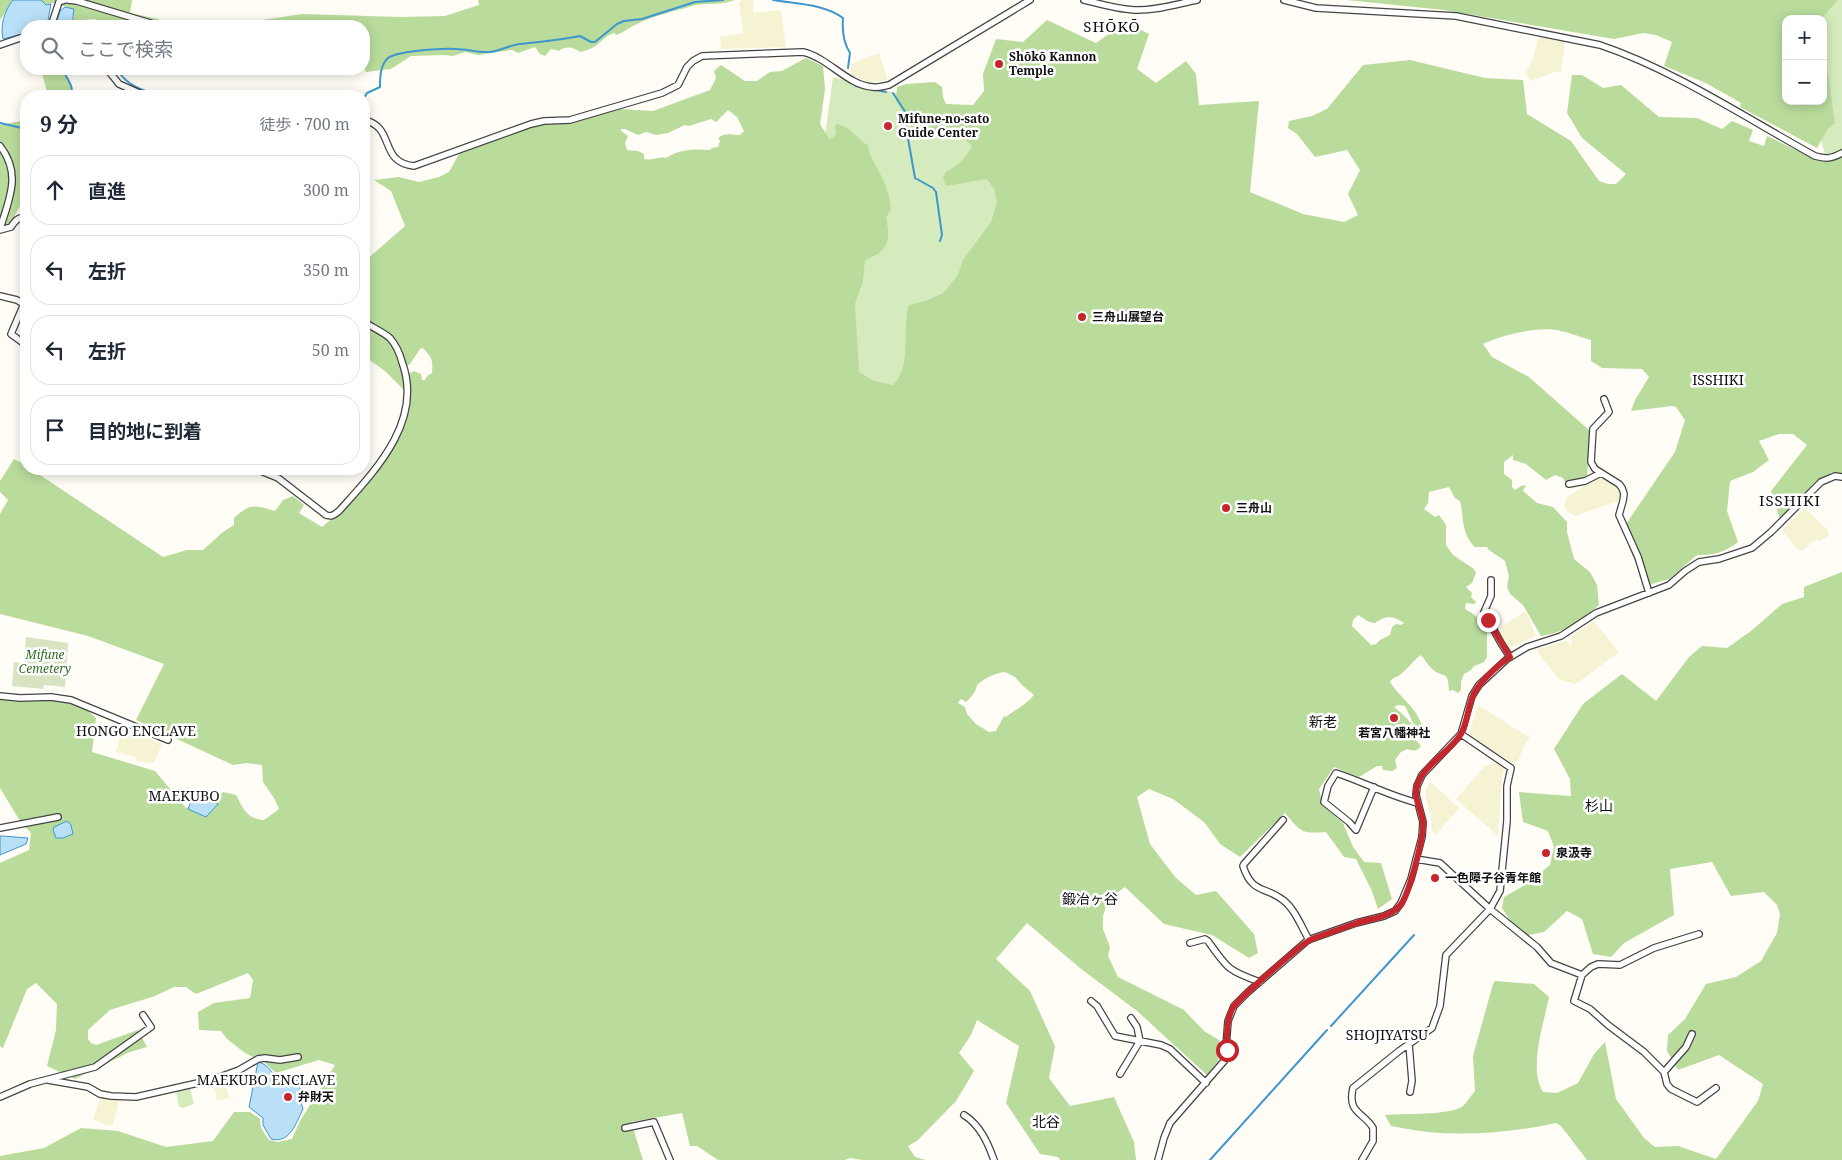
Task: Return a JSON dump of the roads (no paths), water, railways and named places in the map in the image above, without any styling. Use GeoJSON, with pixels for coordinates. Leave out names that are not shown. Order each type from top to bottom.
{"type":"FeatureCollection","features":[{"type":"Feature","properties":{"kind":"street"},"geometry":{"type":"LineString","coordinates":[[53,20],[59,2],[66,0],[77,1],[140,20]]}},
{"type":"Feature","properties":{"kind":"street"},"geometry":{"type":"LineString","coordinates":[[370,122],[381,130],[395,159],[405,165],[414,166],[530,124],[544,121],[570,120],[662,93],[678,85],[687,68],[693,61],[702,56],[803,52],[819,57],[863,85],[873,87],[888,85],[1030,0]]}},
{"type":"Feature","properties":{"kind":"street"},"geometry":{"type":"LineString","coordinates":[[1084,0],[1111,7],[1135,10],[1153,9],[1197,0]]}},
{"type":"Feature","properties":{"kind":"street"},"geometry":{"type":"LineString","coordinates":[[1284,0],[1316,8],[1456,16],[1600,45],[1618,51],[1667,74],[1815,156],[1825,159],[1842,153]]}},
{"type":"Feature","properties":{"kind":"street"},"geometry":{"type":"LineString","coordinates":[[0,45],[20,38]]}},
{"type":"Feature","properties":{"kind":"street"},"geometry":{"type":"LineString","coordinates":[[112,75],[119,84],[132,90]]}},
{"type":"Feature","properties":{"kind":"street"},"geometry":{"type":"LineString","coordinates":[[0,146],[10,164],[13,175],[12,191],[0,229],[11,228],[15,221],[20,218]]}},
{"type":"Feature","properties":{"kind":"street"},"geometry":{"type":"LineString","coordinates":[[0,296],[20,302]]}},
{"type":"Feature","properties":{"kind":"street"},"geometry":{"type":"LineString","coordinates":[[20,313],[11,334],[20,341]]}},
{"type":"Feature","properties":{"kind":"street"},"geometry":{"type":"LineString","coordinates":[[370,326],[390,338],[406,371],[408,392],[400,430],[393,444],[370,475]]}},
{"type":"Feature","properties":{"kind":"street"},"geometry":{"type":"LineString","coordinates":[[1604,399],[1609,412],[1595,426],[1590,455],[1591,462],[1601,473],[1615,481],[1622,488],[1624,501],[1619,515],[1638,557],[1648,593]]}},
{"type":"Feature","properties":{"kind":"street"},"geometry":{"type":"LineString","coordinates":[[1569,484],[1585,481],[1601,473]]}},
{"type":"Feature","properties":{"kind":"street"},"geometry":{"type":"LineString","coordinates":[[271,475],[278,478],[326,515],[330,516],[335,515],[370,475]]}},
{"type":"Feature","properties":{"kind":"street"},"geometry":{"type":"LineString","coordinates":[[1158,1160],[1170,1124],[1225,1060],[1228,1021],[1232,1010],[1248,992],[1309,940],[1356,923],[1384,916],[1395,911],[1402,904],[1422,837],[1423,822],[1416,796],[1417,786],[1422,775],[1460,734],[1472,696],[1479,685],[1510,657],[1526,647],[1562,636],[1596,613],[1669,585],[1685,570],[1699,562],[1719,559],[1752,548],[1771,532],[1821,482],[1835,476],[1842,477]]}},
{"type":"Feature","properties":{"kind":"street"},"geometry":{"type":"LineString","coordinates":[[1491,580],[1491,596],[1484,612],[1500,643],[1510,657]]}},
{"type":"Feature","properties":{"kind":"street"},"geometry":{"type":"LineString","coordinates":[[0,696],[20,698],[51,697],[71,700],[168,740]]}},
{"type":"Feature","properties":{"kind":"street"},"geometry":{"type":"LineString","coordinates":[[1362,1160],[1373,1141],[1373,1128],[1354,1109],[1353,1088],[1429,1031],[1434,1024],[1440,1006],[1446,955],[1490,910],[1500,891],[1511,768],[1460,734]]}},
{"type":"Feature","properties":{"kind":"street"},"geometry":{"type":"LineString","coordinates":[[1374,787],[1356,830],[1324,802],[1328,786],[1336,773],[1374,787],[1400,799],[1418,803]]}},
{"type":"Feature","properties":{"kind":"street"},"geometry":{"type":"LineString","coordinates":[[0,828],[58,817]]}},
{"type":"Feature","properties":{"kind":"street"},"geometry":{"type":"LineString","coordinates":[[1283,820],[1243,866],[1252,884],[1288,905],[1309,940]]}},
{"type":"Feature","properties":{"kind":"street"},"geometry":{"type":"LineString","coordinates":[[1416,859],[1440,863],[1490,910],[1537,947],[1551,962],[1582,974]]}},
{"type":"Feature","properties":{"kind":"street"},"geometry":{"type":"LineString","coordinates":[[1699,934],[1654,948],[1620,965],[1598,964],[1591,966],[1582,974],[1574,1001],[1590,1009],[1608,1026],[1644,1052],[1664,1072],[1667,1084],[1671,1089],[1697,1102],[1716,1088]]}},
{"type":"Feature","properties":{"kind":"street"},"geometry":{"type":"LineString","coordinates":[[1190,943],[1205,939],[1227,967],[1243,976],[1260,982]]}},
{"type":"Feature","properties":{"kind":"street"},"geometry":{"type":"LineString","coordinates":[[1091,1001],[1097,1006],[1115,1036],[1161,1044],[1170,1049],[1206,1083]]}},
{"type":"Feature","properties":{"kind":"street"},"geometry":{"type":"LineString","coordinates":[[0,1097],[30,1084],[94,1067],[151,1027],[143,1015]]}},
{"type":"Feature","properties":{"kind":"street"},"geometry":{"type":"LineString","coordinates":[[1120,1074],[1140,1040],[1137,1027],[1131,1018]]}},
{"type":"Feature","properties":{"kind":"street"},"geometry":{"type":"LineString","coordinates":[[1664,1072],[1686,1047],[1692,1034]]}},
{"type":"Feature","properties":{"kind":"street"},"geometry":{"type":"LineString","coordinates":[[1410,1044],[1412,1081],[1410,1092]]}},
{"type":"Feature","properties":{"kind":"street"},"geometry":{"type":"LineString","coordinates":[[48,1080],[88,1087],[100,1094],[136,1097],[212,1080],[239,1070],[258,1059],[280,1060],[298,1057]]}},
{"type":"Feature","properties":{"kind":"street"},"geometry":{"type":"LineString","coordinates":[[964,1115],[971,1120],[982,1134],[994,1160]]}},
{"type":"Feature","properties":{"kind":"street"},"geometry":{"type":"LineString","coordinates":[[625,1128],[654,1122],[670,1160]]}},
{"type":"Feature","properties":{"kind":"water"},"geometry":{"type":"Polygon","coordinates":[[[13,0],[41,0],[46,5],[51,4],[48,20],[20,20],[20,35],[3,39],[2,29],[7,9],[13,0]]]}},
{"type":"Feature","properties":{"kind":"water"},"geometry":{"type":"Polygon","coordinates":[[[65,7],[74,9],[73,20],[57,20],[60,11],[65,7]]]}},
{"type":"Feature","properties":{"kind":"water"},"geometry":{"type":"Polygon","coordinates":[[[194,794],[218,804],[206,817],[188,809],[194,794]]]}},
{"type":"Feature","properties":{"kind":"water"},"geometry":{"type":"Polygon","coordinates":[[[67,821],[71,825],[73,834],[63,838],[56,838],[53,830],[54,827],[67,821]]]}},
{"type":"Feature","properties":{"kind":"water"},"geometry":{"type":"Polygon","coordinates":[[[0,836],[28,838],[26,844],[0,855],[0,836]]]}},
{"type":"Feature","properties":{"kind":"water"},"geometry":{"type":"Polygon","coordinates":[[[258,1062],[268,1067],[280,1079],[297,1080],[301,1092],[299,1096],[303,1109],[295,1126],[288,1135],[278,1140],[271,1139],[263,1125],[263,1118],[249,1107],[258,1062]]]}},
{"type":"Feature","properties":{"kind":"waterway"},"geometry":{"type":"LineString","coordinates":[[370,92],[380,87],[381,72],[385,61],[400,53],[449,49],[490,52],[516,45],[580,36],[595,42],[617,24],[624,21],[642,19],[695,2],[723,0]]}},
{"type":"Feature","properties":{"kind":"waterway"},"geometry":{"type":"LineString","coordinates":[[773,0],[819,7],[836,13],[843,18],[844,36],[850,53],[848,68]]}},
{"type":"Feature","properties":{"kind":"waterway"},"geometry":{"type":"LineString","coordinates":[[66,75],[72,90]]}},
{"type":"Feature","properties":{"kind":"waterway"},"geometry":{"type":"LineString","coordinates":[[121,75],[131,84],[143,90]]}},
{"type":"Feature","properties":{"kind":"waterway"},"geometry":{"type":"LineString","coordinates":[[847,80],[856,86],[886,92]]}},
{"type":"Feature","properties":{"kind":"waterway"},"geometry":{"type":"LineString","coordinates":[[893,93],[908,116],[906,127],[915,178],[933,188],[936,192],[942,235],[940,241]]}},
{"type":"Feature","properties":{"kind":"waterway"},"geometry":{"type":"LineString","coordinates":[[0,123],[20,128]]}},
{"type":"Feature","properties":{"kind":"waterway"},"geometry":{"type":"LineString","coordinates":[[1331,1026],[1414,935]]}},
{"type":"Feature","properties":{"kind":"waterway"},"geometry":{"type":"LineString","coordinates":[[1210,1160],[1327,1030]]}},
{"type":"Feature","properties":{"kind":"place","name":"Shōkō Kannon Temple"},"geometry":{"type":"Point","coordinates":[999,64]}},
{"type":"Feature","properties":{"kind":"place","name":"Mifune-no-sato Guide Center"},"geometry":{"type":"Point","coordinates":[888,126]}},
{"type":"Feature","properties":{"kind":"place","name":"三舟山展望台"},"geometry":{"type":"Point","coordinates":[1082,317]}},
{"type":"Feature","properties":{"kind":"place","name":"三舟山"},"geometry":{"type":"Point","coordinates":[1226,508]}},
{"type":"Feature","properties":{"kind":"place","name":"若宮八幡神社"},"geometry":{"type":"Point","coordinates":[1394,718]}},
{"type":"Feature","properties":{"kind":"place","name":"泉汲寺"},"geometry":{"type":"Point","coordinates":[1546,853]}},
{"type":"Feature","properties":{"kind":"place","name":"一色障子谷青年館"},"geometry":{"type":"Point","coordinates":[1435,878]}},
{"type":"Feature","properties":{"kind":"place","name":"弁財天"},"geometry":{"type":"Point","coordinates":[288,1097]}},
{"type":"Feature","properties":{"kind":"district","name":"SHŌKŌ"},"geometry":{"type":"Point","coordinates":[1112,27]}},
{"type":"Feature","properties":{"kind":"district","name":"ISSHIKI"},"geometry":{"type":"Point","coordinates":[1718,380]}},
{"type":"Feature","properties":{"kind":"district","name":"ISSHIKI"},"geometry":{"type":"Point","coordinates":[1790,501]}},
{"type":"Feature","properties":{"kind":"district","name":"新老"},"geometry":{"type":"Point","coordinates":[1323,722]}},
{"type":"Feature","properties":{"kind":"district","name":"HONGO ENCLAVE"},"geometry":{"type":"Point","coordinates":[136,731]}},
{"type":"Feature","properties":{"kind":"district","name":"MAEKUBO"},"geometry":{"type":"Point","coordinates":[184,796]}},
{"type":"Feature","properties":{"kind":"district","name":"杉山"},"geometry":{"type":"Point","coordinates":[1599,806]}},
{"type":"Feature","properties":{"kind":"district","name":"鍛冶ヶ谷"},"geometry":{"type":"Point","coordinates":[1090,899]}},
{"type":"Feature","properties":{"kind":"district","name":"SHOJIYATSU"},"geometry":{"type":"Point","coordinates":[1387,1035]}},
{"type":"Feature","properties":{"kind":"district","name":"MAEKUBO ENCLAVE"},"geometry":{"type":"Point","coordinates":[266,1080]}},
{"type":"Feature","properties":{"kind":"district","name":"北谷"},"geometry":{"type":"Point","coordinates":[1046,1122]}},
{"type":"Feature","properties":{"kind":"park label","name":"Mifune Cemetery"},"geometry":{"type":"Point","coordinates":[45,662]}}]}
